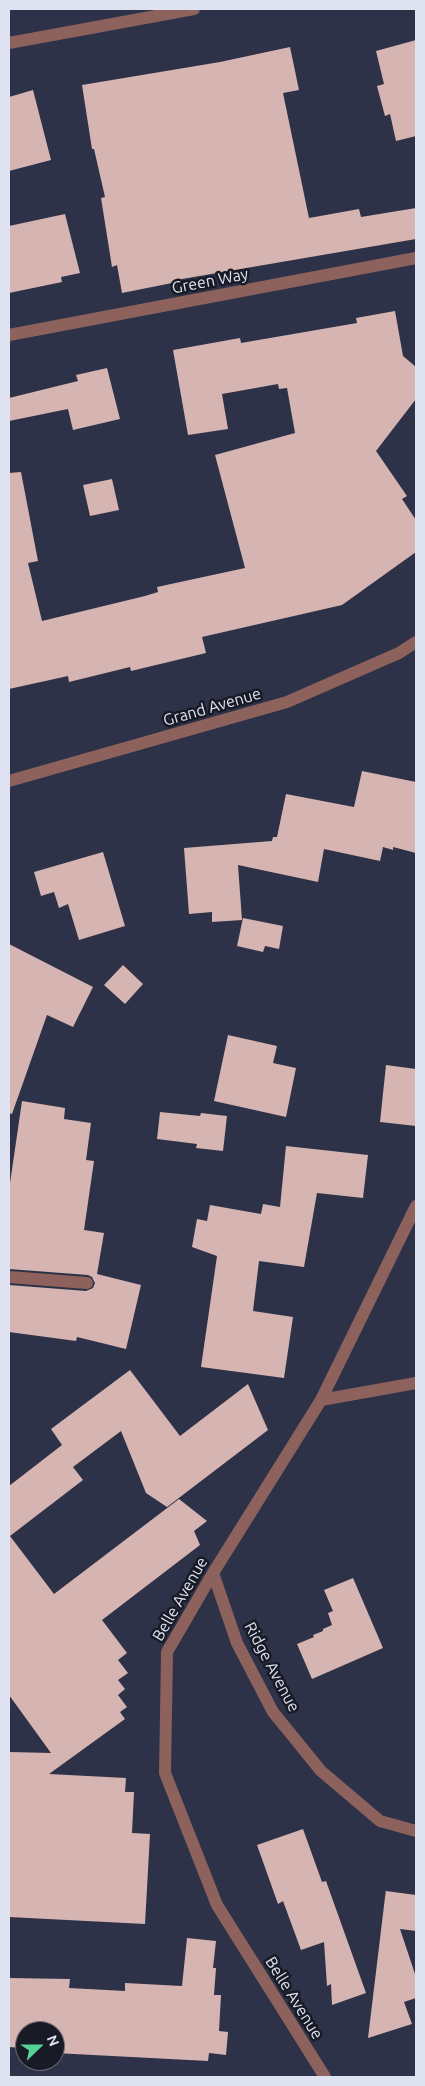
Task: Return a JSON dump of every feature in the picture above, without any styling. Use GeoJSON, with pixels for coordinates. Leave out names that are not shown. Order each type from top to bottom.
{"type":"FeatureCollection","features":[{"type":"Feature","properties":{"kind":"street"},"geometry":{"type":"LineString","coordinates":[[9,43],[194,9]]}},
{"type":"Feature","properties":{"kind":"street","name":"Green Way"},"geometry":{"type":"LineString","coordinates":[[9,335],[416,258]]}},
{"type":"Feature","properties":{"kind":"street","name":"Grand Avenue"},"geometry":{"type":"LineString","coordinates":[[9,782],[287,702],[399,653],[416,642]]}},
{"type":"Feature","properties":{"kind":"street","name":"Belle Avenue"},"geometry":{"type":"LineString","coordinates":[[325,2077],[217,1905],[164,1773],[167,1652],[213,1573],[320,1400],[416,1206]]}},
{"type":"Feature","properties":{"kind":"street"},"geometry":{"type":"LineString","coordinates":[[9,1277],[87,1283]]}},
{"type":"Feature","properties":{"kind":"street"},"geometry":{"type":"LineString","coordinates":[[320,1400],[416,1383]]}},
{"type":"Feature","properties":{"kind":"street","name":"Ridge Avenue"},"geometry":{"type":"LineString","coordinates":[[213,1573],[237,1643],[273,1712],[321,1771],[380,1821],[416,1831]]}},
{"type":"Feature","properties":{"kind":"building"},"geometry":{"type":"Polygon","coordinates":[[[416,40],[416,136],[396,141],[390,114],[385,116],[377,86],[384,84],[376,51],[416,40]]]}},
{"type":"Feature","properties":{"kind":"building"},"geometry":{"type":"Polygon","coordinates":[[[290,47],[299,90],[283,93],[309,218],[359,209],[361,217],[416,208],[416,239],[182,279],[182,281],[122,293],[117,265],[112,267],[101,198],[105,197],[94,149],[92,149],[82,85],[220,62],[290,47]]]}},
{"type":"Feature","properties":{"kind":"building"},"geometry":{"type":"Polygon","coordinates":[[[33,90],[51,160],[9,171],[9,97],[33,90]]]}},
{"type":"Feature","properties":{"kind":"building"},"geometry":{"type":"Polygon","coordinates":[[[65,214],[80,273],[61,277],[62,282],[9,293],[9,226],[65,214]]]}},
{"type":"Feature","properties":{"kind":"building"},"geometry":{"type":"Polygon","coordinates":[[[395,311],[403,356],[416,367],[416,399],[376,451],[407,496],[402,499],[416,520],[416,552],[342,605],[202,637],[206,653],[131,671],[130,667],[69,682],[68,676],[9,689],[9,473],[21,472],[38,561],[28,563],[42,621],[145,596],[158,592],[157,587],[245,568],[215,455],[295,433],[287,388],[279,389],[278,384],[222,394],[228,429],[188,435],[173,350],[240,338],[241,343],[357,323],[356,318],[395,311]]]}},
{"type":"Feature","properties":{"kind":"building"},"geometry":{"type":"Polygon","coordinates":[[[107,368],[120,419],[73,430],[68,409],[9,421],[9,398],[78,381],[76,375],[107,368]]]}},
{"type":"Feature","properties":{"kind":"building"},"geometry":{"type":"Polygon","coordinates":[[[112,479],[119,510],[90,516],[83,485],[112,479]]]}},
{"type":"Feature","properties":{"kind":"building"},"geometry":{"type":"Polygon","coordinates":[[[362,771],[416,782],[416,853],[393,847],[393,850],[383,847],[380,861],[324,849],[318,882],[238,865],[242,920],[212,922],[212,912],[189,914],[184,848],[272,841],[273,837],[277,837],[286,794],[354,807],[362,771]]]}},
{"type":"Feature","properties":{"kind":"building"},"geometry":{"type":"Polygon","coordinates":[[[103,852],[125,926],[79,940],[68,904],[59,908],[54,892],[41,896],[34,872],[103,852]]]}},
{"type":"Feature","properties":{"kind":"building"},"geometry":{"type":"Polygon","coordinates":[[[243,918],[283,926],[279,949],[265,946],[263,952],[237,946],[243,918]]]}},
{"type":"Feature","properties":{"kind":"building"},"geometry":{"type":"Polygon","coordinates":[[[9,944],[93,987],[73,1027],[47,1015],[12,1114],[9,1113],[9,944]]]}},
{"type":"Feature","properties":{"kind":"building"},"geometry":{"type":"Polygon","coordinates":[[[123,965],[143,984],[125,1004],[104,985],[123,965]]]}},
{"type":"Feature","properties":{"kind":"building"},"geometry":{"type":"Polygon","coordinates":[[[228,1035],[277,1046],[273,1063],[296,1068],[286,1117],[214,1101],[228,1035]]]}},
{"type":"Feature","properties":{"kind":"building"},"geometry":{"type":"Polygon","coordinates":[[[386,1065],[416,1069],[416,1126],[380,1122],[386,1065]]]}},
{"type":"Feature","properties":{"kind":"building"},"geometry":{"type":"Polygon","coordinates":[[[22,1101],[65,1108],[64,1119],[91,1123],[86,1160],[94,1161],[84,1230],[104,1233],[97,1274],[141,1285],[126,1349],[77,1337],[76,1341],[9,1332],[9,1285],[86,1291],[93,1288],[95,1283],[92,1277],[88,1275],[9,1269],[9,1190],[22,1101]]]}},
{"type":"Feature","properties":{"kind":"building"},"geometry":{"type":"Polygon","coordinates":[[[160,1112],[200,1116],[201,1113],[227,1116],[223,1151],[196,1148],[197,1144],[157,1139],[160,1112]]]}},
{"type":"Feature","properties":{"kind":"building"},"geometry":{"type":"Polygon","coordinates":[[[286,1146],[368,1155],[363,1198],[317,1193],[304,1267],[259,1261],[253,1311],[293,1317],[284,1378],[201,1367],[217,1256],[192,1247],[197,1219],[207,1221],[210,1205],[261,1214],[263,1204],[280,1207],[286,1146]]]}},
{"type":"Feature","properties":{"kind":"building"},"geometry":{"type":"Polygon","coordinates":[[[130,1370],[180,1436],[248,1384],[268,1430],[167,1507],[146,1493],[121,1431],[73,1467],[83,1480],[10,1536],[54,1594],[179,1499],[207,1521],[194,1531],[200,1545],[102,1620],[127,1653],[118,1660],[128,1673],[118,1680],[125,1689],[118,1695],[127,1707],[120,1712],[125,1719],[49,1774],[126,1778],[125,1792],[134,1792],[132,1833],[150,1834],[145,1924],[9,1917],[9,1752],[51,1753],[9,1695],[9,1486],[62,1445],[51,1429],[130,1370]]]}},
{"type":"Feature","properties":{"kind":"building"},"geometry":{"type":"Polygon","coordinates":[[[353,1578],[383,1648],[312,1679],[297,1644],[314,1637],[313,1635],[332,1625],[328,1613],[333,1611],[324,1590],[353,1578]]]}},
{"type":"Feature","properties":{"kind":"building"},"geometry":{"type":"Polygon","coordinates":[[[303,1829],[322,1882],[326,1881],[366,1993],[332,2005],[331,1984],[327,1986],[324,1942],[301,1950],[283,1901],[278,1904],[257,1845],[303,1829]]]}},
{"type":"Feature","properties":{"kind":"building"},"geometry":{"type":"Polygon","coordinates":[[[386,1889],[386,1891],[416,1895],[416,1931],[400,1929],[416,1977],[416,1998],[404,2002],[412,2024],[368,2038],[386,1889]]]}},
{"type":"Feature","properties":{"kind":"building"},"geometry":{"type":"Polygon","coordinates":[[[187,1938],[216,1941],[213,1968],[216,1968],[214,1995],[221,1995],[219,2031],[228,2032],[226,2055],[209,2053],[208,2061],[65,2054],[65,2021],[15,2021],[15,2047],[9,2047],[9,1978],[70,1979],[69,1988],[125,1991],[125,1983],[182,1986],[187,1938]]]}}]}
